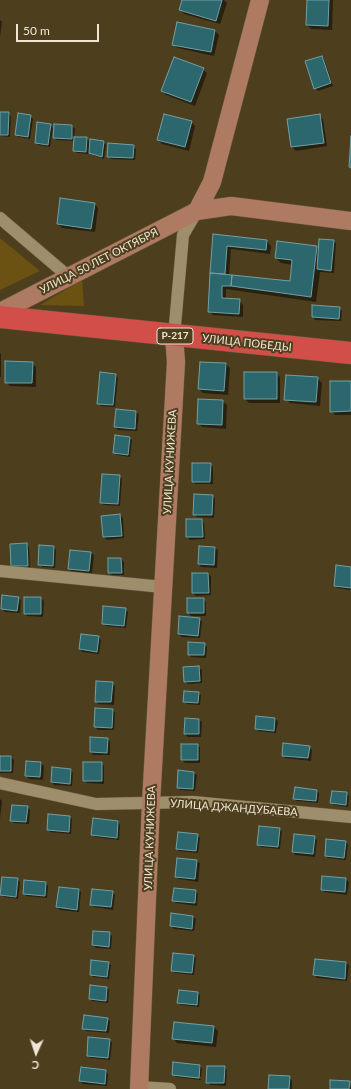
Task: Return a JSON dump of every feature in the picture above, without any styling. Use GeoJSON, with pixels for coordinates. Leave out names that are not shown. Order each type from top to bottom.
{"type":"FeatureCollection","features":[{"type":"Feature","properties":{"kind":"highway","name":"УЛИЦА ПОБЕДЫ"},"geometry":{"type":"LineString","coordinates":[[0,317],[351,353]]}},
{"type":"Feature","properties":{"kind":"street"},"geometry":{"type":"LineString","coordinates":[[174,336],[183,235],[212,182],[260,0]]}},
{"type":"Feature","properties":{"kind":"street"},"geometry":{"type":"LineString","coordinates":[[197,210],[231,206],[351,221]]}},
{"type":"Feature","properties":{"kind":"street","name":"УЛИЦА 50 ЛЕТ ОКТЯБРЯ"},"geometry":{"type":"LineString","coordinates":[[0,312],[197,210]]}},
{"type":"Feature","properties":{"kind":"street"},"geometry":{"type":"LineString","coordinates":[[0,218],[69,277]]}},
{"type":"Feature","properties":{"kind":"street","name":"УЛИЦА КУНИЖЕВА"},"geometry":{"type":"LineString","coordinates":[[139,1088],[151,803],[176,362],[174,336]]}},
{"type":"Feature","properties":{"kind":"street"},"geometry":{"type":"LineString","coordinates":[[0,571],[163,588]]}},
{"type":"Feature","properties":{"kind":"street","name":"УЛИЦА ДЖАНДУБАЕВА"},"geometry":{"type":"LineString","coordinates":[[0,783],[96,804],[193,802],[351,817]]}},
{"type":"Feature","properties":{"kind":"street"},"geometry":{"type":"LineString","coordinates":[[139,1088],[170,1089]]}},
{"type":"Feature","properties":{"kind":"shaded area"},"geometry":{"type":"Polygon","coordinates":[[[0,238],[40,271],[0,290],[0,238]]]}},
{"type":"Feature","properties":{"kind":"shaded area"},"geometry":{"type":"Polygon","coordinates":[[[82,280],[84,306],[40,305],[82,280]]]}},
{"type":"Feature","properties":{"kind":"building"},"geometry":{"type":"Polygon","coordinates":[[[182,0],[222,0],[216,21],[179,10],[182,0]]]}},
{"type":"Feature","properties":{"kind":"building"},"geometry":{"type":"Polygon","coordinates":[[[307,0],[329,0],[328,26],[306,25],[307,0]]]}},
{"type":"Feature","properties":{"kind":"building"},"geometry":{"type":"Polygon","coordinates":[[[177,22],[215,30],[211,52],[172,45],[177,22]]]}},
{"type":"Feature","properties":{"kind":"building"},"geometry":{"type":"Polygon","coordinates":[[[322,56],[331,83],[314,89],[305,61],[322,56]]]}},
{"type":"Feature","properties":{"kind":"building"},"geometry":{"type":"Polygon","coordinates":[[[174,57],[204,68],[191,102],[161,91],[174,57]]]}},
{"type":"Feature","properties":{"kind":"building"},"geometry":{"type":"Polygon","coordinates":[[[0,112],[9,112],[8,135],[0,135],[0,112]]]}},
{"type":"Feature","properties":{"kind":"building"},"geometry":{"type":"Polygon","coordinates":[[[18,113],[31,115],[28,137],[15,135],[18,113]]]}},
{"type":"Feature","properties":{"kind":"building"},"geometry":{"type":"Polygon","coordinates":[[[164,114],[192,121],[185,147],[157,140],[164,114]]]}},
{"type":"Feature","properties":{"kind":"building"},"geometry":{"type":"Polygon","coordinates":[[[320,114],[324,143],[291,147],[287,119],[320,114]]]}},
{"type":"Feature","properties":{"kind":"building"},"geometry":{"type":"Polygon","coordinates":[[[37,122],[51,124],[48,145],[35,143],[37,122]]]}},
{"type":"Feature","properties":{"kind":"building"},"geometry":{"type":"Polygon","coordinates":[[[54,124],[72,125],[72,139],[53,138],[54,124]]]}},
{"type":"Feature","properties":{"kind":"building"},"geometry":{"type":"Polygon","coordinates":[[[351,136],[351,168],[349,167],[351,136]]]}},
{"type":"Feature","properties":{"kind":"building"},"geometry":{"type":"Polygon","coordinates":[[[74,137],[87,137],[86,152],[73,151],[74,137]]]}},
{"type":"Feature","properties":{"kind":"building"},"geometry":{"type":"Polygon","coordinates":[[[90,139],[104,141],[102,157],[89,153],[90,139]]]}},
{"type":"Feature","properties":{"kind":"building"},"geometry":{"type":"Polygon","coordinates":[[[108,143],[134,145],[133,158],[107,157],[108,143]]]}},
{"type":"Feature","properties":{"kind":"building"},"geometry":{"type":"Polygon","coordinates":[[[60,198],[95,203],[91,229],[57,224],[60,198]]]}},
{"type":"Feature","properties":{"kind":"building"},"geometry":{"type":"Polygon","coordinates":[[[213,234],[267,240],[266,250],[227,246],[225,274],[210,273],[213,234]]]}},
{"type":"Feature","properties":{"kind":"building"},"geometry":{"type":"Polygon","coordinates":[[[319,239],[334,240],[331,271],[317,269],[319,239]]]}},
{"type":"Feature","properties":{"kind":"building"},"geometry":{"type":"Polygon","coordinates":[[[277,241],[317,246],[311,297],[231,286],[232,275],[290,281],[292,260],[275,258],[277,241]]]}},
{"type":"Feature","properties":{"kind":"building"},"geometry":{"type":"Polygon","coordinates":[[[210,273],[232,275],[231,286],[222,286],[222,298],[240,299],[239,314],[208,312],[210,273]]]}},
{"type":"Feature","properties":{"kind":"building"},"geometry":{"type":"Polygon","coordinates":[[[312,305],[340,307],[339,319],[312,317],[312,305]]]}},
{"type":"Feature","properties":{"kind":"building"},"geometry":{"type":"Polygon","coordinates":[[[5,361],[33,362],[32,383],[5,383],[5,361]]]}},
{"type":"Feature","properties":{"kind":"building"},"geometry":{"type":"Polygon","coordinates":[[[200,362],[226,363],[224,391],[198,389],[200,362]]]}},
{"type":"Feature","properties":{"kind":"building"},"geometry":{"type":"Polygon","coordinates":[[[100,372],[116,374],[113,405],[97,404],[100,372]]]}},
{"type":"Feature","properties":{"kind":"building"},"geometry":{"type":"Polygon","coordinates":[[[244,372],[277,372],[277,399],[244,399],[244,372]]]}},
{"type":"Feature","properties":{"kind":"building"},"geometry":{"type":"Polygon","coordinates":[[[286,375],[318,377],[316,402],[284,400],[286,375]]]}},
{"type":"Feature","properties":{"kind":"building"},"geometry":{"type":"Polygon","coordinates":[[[330,381],[351,381],[351,411],[330,412],[330,381]]]}},
{"type":"Feature","properties":{"kind":"building"},"geometry":{"type":"Polygon","coordinates":[[[198,399],[223,400],[222,425],[197,424],[198,399]]]}},
{"type":"Feature","properties":{"kind":"building"},"geometry":{"type":"Polygon","coordinates":[[[116,409],[136,411],[135,429],[114,427],[116,409]]]}},
{"type":"Feature","properties":{"kind":"building"},"geometry":{"type":"Polygon","coordinates":[[[115,435],[130,437],[128,455],[113,453],[115,435]]]}},
{"type":"Feature","properties":{"kind":"building"},"geometry":{"type":"Polygon","coordinates":[[[192,463],[211,463],[210,482],[192,482],[192,463]]]}},
{"type":"Feature","properties":{"kind":"building"},"geometry":{"type":"Polygon","coordinates":[[[102,474],[120,475],[118,504],[100,503],[102,474]]]}},
{"type":"Feature","properties":{"kind":"building"},"geometry":{"type":"Polygon","coordinates":[[[194,494],[213,495],[212,515],[193,515],[194,494]]]}},
{"type":"Feature","properties":{"kind":"building"},"geometry":{"type":"Polygon","coordinates":[[[120,514],[122,536],[103,537],[101,516],[120,514]]]}},
{"type":"Feature","properties":{"kind":"building"},"geometry":{"type":"Polygon","coordinates":[[[186,519],[202,519],[203,537],[186,537],[186,519]]]}},
{"type":"Feature","properties":{"kind":"building"},"geometry":{"type":"Polygon","coordinates":[[[27,543],[28,566],[11,566],[10,544],[27,543]]]}},
{"type":"Feature","properties":{"kind":"building"},"geometry":{"type":"Polygon","coordinates":[[[39,545],[54,546],[53,566],[38,565],[39,545]]]}},
{"type":"Feature","properties":{"kind":"building"},"geometry":{"type":"Polygon","coordinates":[[[199,546],[215,547],[214,565],[198,564],[199,546]]]}},
{"type":"Feature","properties":{"kind":"building"},"geometry":{"type":"Polygon","coordinates":[[[70,550],[91,552],[89,571],[68,569],[70,550]]]}},
{"type":"Feature","properties":{"kind":"building"},"geometry":{"type":"Polygon","coordinates":[[[108,558],[121,558],[122,573],[108,573],[108,558]]]}},
{"type":"Feature","properties":{"kind":"building"},"geometry":{"type":"Polygon","coordinates":[[[336,565],[351,567],[351,588],[334,586],[336,565]]]}},
{"type":"Feature","properties":{"kind":"building"},"geometry":{"type":"Polygon","coordinates":[[[192,573],[208,573],[209,593],[192,593],[192,573]]]}},
{"type":"Feature","properties":{"kind":"building"},"geometry":{"type":"Polygon","coordinates":[[[2,595],[19,597],[17,611],[1,609],[2,595]]]}},
{"type":"Feature","properties":{"kind":"building"},"geometry":{"type":"Polygon","coordinates":[[[24,597],[41,597],[41,614],[24,614],[24,597]]]}},
{"type":"Feature","properties":{"kind":"building"},"geometry":{"type":"Polygon","coordinates":[[[187,598],[204,598],[204,613],[187,613],[187,598]]]}},
{"type":"Feature","properties":{"kind":"building"},"geometry":{"type":"Polygon","coordinates":[[[103,606],[126,608],[124,626],[102,624],[103,606]]]}},
{"type":"Feature","properties":{"kind":"building"},"geometry":{"type":"Polygon","coordinates":[[[179,616],[200,618],[198,636],[178,634],[179,616]]]}},
{"type":"Feature","properties":{"kind":"building"},"geometry":{"type":"Polygon","coordinates":[[[81,634],[99,636],[97,652],[79,649],[81,634]]]}},
{"type":"Feature","properties":{"kind":"building"},"geometry":{"type":"Polygon","coordinates":[[[188,642],[205,643],[204,655],[188,655],[188,642]]]}},
{"type":"Feature","properties":{"kind":"building"},"geometry":{"type":"Polygon","coordinates":[[[199,666],[200,681],[184,682],[183,667],[199,666]]]}},
{"type":"Feature","properties":{"kind":"building"},"geometry":{"type":"Polygon","coordinates":[[[96,681],[113,682],[111,702],[95,702],[96,681]]]}},
{"type":"Feature","properties":{"kind":"building"},"geometry":{"type":"Polygon","coordinates":[[[184,691],[199,692],[198,703],[183,702],[184,691]]]}},
{"type":"Feature","properties":{"kind":"building"},"geometry":{"type":"Polygon","coordinates":[[[95,708],[113,709],[112,728],[94,727],[95,708]]]}},
{"type":"Feature","properties":{"kind":"building"},"geometry":{"type":"Polygon","coordinates":[[[256,716],[275,718],[274,731],[255,729],[256,716]]]}},
{"type":"Feature","properties":{"kind":"building"},"geometry":{"type":"Polygon","coordinates":[[[185,718],[199,719],[199,734],[184,734],[185,718]]]}},
{"type":"Feature","properties":{"kind":"building"},"geometry":{"type":"Polygon","coordinates":[[[90,737],[108,738],[107,753],[90,752],[90,737]]]}},
{"type":"Feature","properties":{"kind":"building"},"geometry":{"type":"Polygon","coordinates":[[[283,743],[310,746],[308,758],[282,756],[283,743]]]}},
{"type":"Feature","properties":{"kind":"building"},"geometry":{"type":"Polygon","coordinates":[[[181,744],[198,744],[198,760],[181,760],[181,744]]]}},
{"type":"Feature","properties":{"kind":"building"},"geometry":{"type":"Polygon","coordinates":[[[0,756],[11,756],[11,771],[0,771],[0,756]]]}},
{"type":"Feature","properties":{"kind":"building"},"geometry":{"type":"Polygon","coordinates":[[[26,761],[41,762],[40,777],[25,776],[26,761]]]}},
{"type":"Feature","properties":{"kind":"building"},"geometry":{"type":"Polygon","coordinates":[[[83,762],[102,762],[102,781],[83,781],[83,762]]]}},
{"type":"Feature","properties":{"kind":"building"},"geometry":{"type":"Polygon","coordinates":[[[52,767],[71,769],[70,784],[51,782],[52,767]]]}},
{"type":"Feature","properties":{"kind":"building"},"geometry":{"type":"Polygon","coordinates":[[[178,770],[194,772],[193,789],[177,788],[178,770]]]}},
{"type":"Feature","properties":{"kind":"building"},"geometry":{"type":"Polygon","coordinates":[[[295,787],[317,790],[316,801],[293,799],[295,787]]]}},
{"type":"Feature","properties":{"kind":"building"},"geometry":{"type":"Polygon","coordinates":[[[332,791],[347,792],[346,805],[330,803],[332,791]]]}},
{"type":"Feature","properties":{"kind":"building"},"geometry":{"type":"Polygon","coordinates":[[[12,805],[28,806],[26,822],[10,821],[12,805]]]}},
{"type":"Feature","properties":{"kind":"building"},"geometry":{"type":"Polygon","coordinates":[[[48,814],[70,816],[69,832],[47,830],[48,814]]]}},
{"type":"Feature","properties":{"kind":"building"},"geometry":{"type":"Polygon","coordinates":[[[93,818],[118,821],[117,838],[91,835],[93,818]]]}},
{"type":"Feature","properties":{"kind":"building"},"geometry":{"type":"Polygon","coordinates":[[[259,826],[280,828],[278,847],[257,845],[259,826]]]}},
{"type":"Feature","properties":{"kind":"building"},"geometry":{"type":"Polygon","coordinates":[[[178,832],[198,834],[196,851],[176,849],[178,832]]]}},
{"type":"Feature","properties":{"kind":"building"},"geometry":{"type":"Polygon","coordinates":[[[294,834],[315,836],[313,854],[292,852],[294,834]]]}},
{"type":"Feature","properties":{"kind":"building"},"geometry":{"type":"Polygon","coordinates":[[[326,839],[346,841],[344,858],[325,856],[326,839]]]}},
{"type":"Feature","properties":{"kind":"building"},"geometry":{"type":"Polygon","coordinates":[[[177,858],[197,860],[195,879],[175,877],[177,858]]]}},
{"type":"Feature","properties":{"kind":"building"},"geometry":{"type":"Polygon","coordinates":[[[322,876],[346,878],[345,892],[321,890],[322,876]]]}},
{"type":"Feature","properties":{"kind":"building"},"geometry":{"type":"Polygon","coordinates":[[[2,877],[18,878],[16,897],[0,895],[2,877]]]}},
{"type":"Feature","properties":{"kind":"building"},"geometry":{"type":"Polygon","coordinates":[[[24,880],[46,882],[45,896],[23,894],[24,880]]]}},
{"type":"Feature","properties":{"kind":"building"},"geometry":{"type":"Polygon","coordinates":[[[59,887],[79,889],[77,910],[56,907],[59,887]]]}},
{"type":"Feature","properties":{"kind":"building"},"geometry":{"type":"Polygon","coordinates":[[[174,888],[196,890],[195,903],[172,901],[174,888]]]}},
{"type":"Feature","properties":{"kind":"building"},"geometry":{"type":"Polygon","coordinates":[[[92,889],[113,891],[111,907],[90,905],[92,889]]]}},
{"type":"Feature","properties":{"kind":"building"},"geometry":{"type":"Polygon","coordinates":[[[171,913],[193,916],[192,929],[170,926],[171,913]]]}},
{"type":"Feature","properties":{"kind":"building"},"geometry":{"type":"Polygon","coordinates":[[[93,931],[110,932],[109,947],[92,945],[93,931]]]}},
{"type":"Feature","properties":{"kind":"building"},"geometry":{"type":"Polygon","coordinates":[[[173,953],[194,955],[192,973],[171,971],[173,953]]]}},
{"type":"Feature","properties":{"kind":"building"},"geometry":{"type":"Polygon","coordinates":[[[315,959],[346,962],[345,979],[313,975],[315,959]]]}},
{"type":"Feature","properties":{"kind":"building"},"geometry":{"type":"Polygon","coordinates":[[[91,960],[109,962],[107,977],[90,975],[91,960]]]}},
{"type":"Feature","properties":{"kind":"building"},"geometry":{"type":"Polygon","coordinates":[[[90,985],[107,987],[106,1001],[89,999],[90,985]]]}},
{"type":"Feature","properties":{"kind":"building"},"geometry":{"type":"Polygon","coordinates":[[[179,990],[198,992],[197,1005],[177,1003],[179,990]]]}},
{"type":"Feature","properties":{"kind":"building"},"geometry":{"type":"Polygon","coordinates":[[[84,1015],[108,1018],[106,1031],[82,1029],[84,1015]]]}},
{"type":"Feature","properties":{"kind":"building"},"geometry":{"type":"Polygon","coordinates":[[[174,1022],[214,1026],[212,1043],[172,1039],[174,1022]]]}},
{"type":"Feature","properties":{"kind":"building"},"geometry":{"type":"Polygon","coordinates":[[[88,1037],[110,1039],[108,1058],[87,1056],[88,1037]]]}},
{"type":"Feature","properties":{"kind":"building"},"geometry":{"type":"Polygon","coordinates":[[[173,1062],[200,1065],[199,1078],[172,1075],[173,1062]]]}},
{"type":"Feature","properties":{"kind":"building"},"geometry":{"type":"Polygon","coordinates":[[[207,1066],[225,1066],[224,1083],[206,1083],[207,1066]]]}},
{"type":"Feature","properties":{"kind":"building"},"geometry":{"type":"Polygon","coordinates":[[[81,1067],[106,1070],[105,1084],[79,1081],[81,1067]]]}},
{"type":"Feature","properties":{"kind":"building"},"geometry":{"type":"Polygon","coordinates":[[[269,1075],[290,1076],[289,1089],[268,1089],[269,1075]]]}},
{"type":"Feature","properties":{"kind":"building"},"geometry":{"type":"Polygon","coordinates":[[[330,1080],[350,1081],[349,1089],[330,1089],[330,1080]]]}}]}
